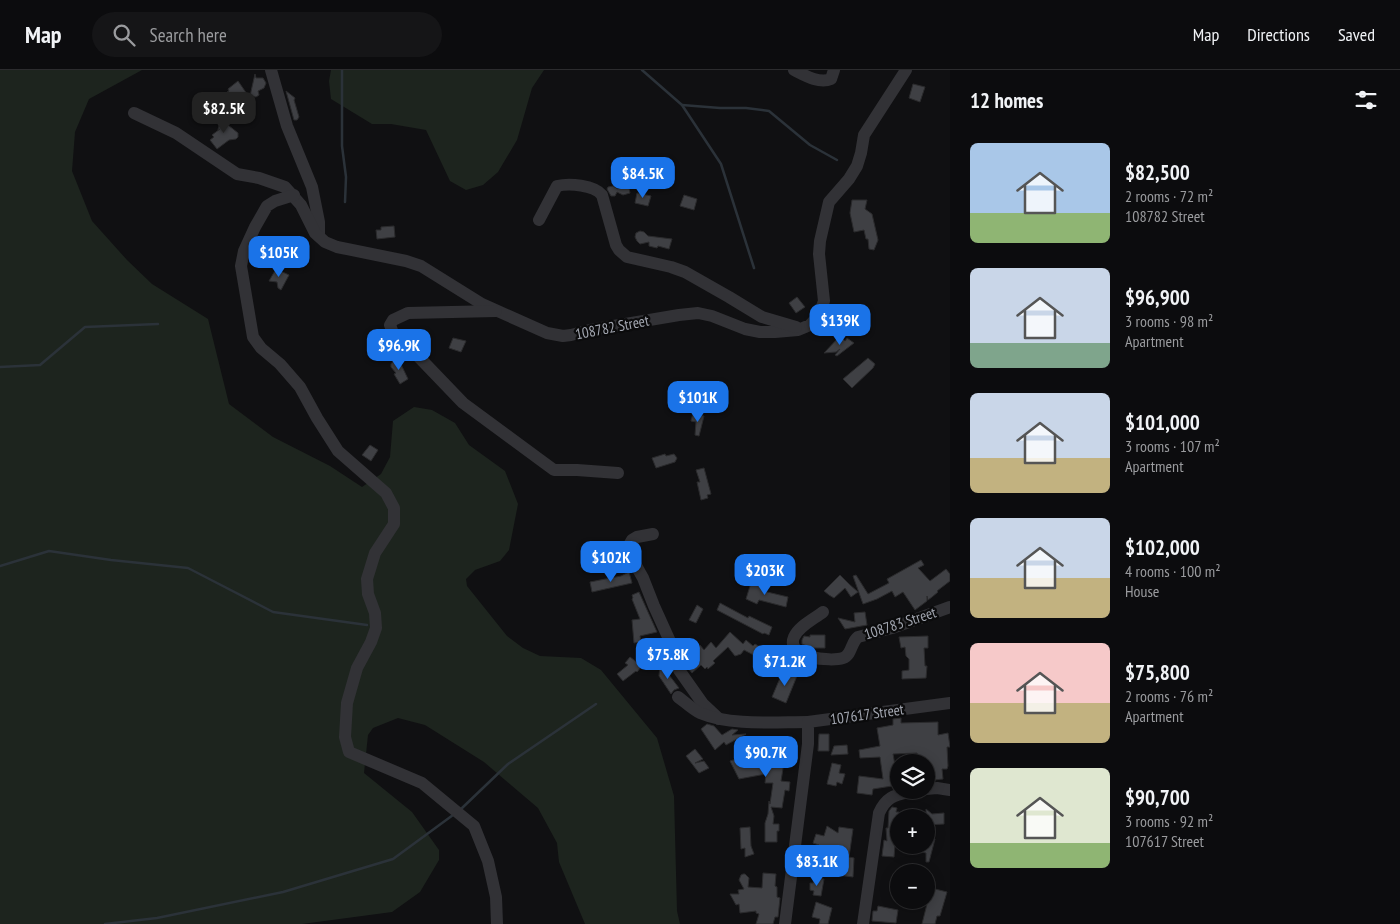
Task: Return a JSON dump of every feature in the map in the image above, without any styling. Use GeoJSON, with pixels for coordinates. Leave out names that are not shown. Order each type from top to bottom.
{"type":"FeatureCollection","features":[{"type":"Feature","properties":{"kind":"street"},"geometry":{"type":"LineString","coordinates":[[271,70],[288,126],[312,187],[319,222],[319,237]]}},
{"type":"Feature","properties":{"kind":"street"},"geometry":{"type":"LineString","coordinates":[[794,70],[824,81],[831,79],[834,70]]}},
{"type":"Feature","properties":{"kind":"street"},"geometry":{"type":"LineString","coordinates":[[538,220],[556,186],[574,186],[598,190],[602,195],[616,245],[622,254],[627,257],[685,272],[762,317],[801,329],[810,325],[819,315],[824,302],[819,254],[829,202],[849,179],[857,166],[864,136],[904,70]]}},
{"type":"Feature","properties":{"kind":"street"},"geometry":{"type":"LineString","coordinates":[[134,113],[176,133],[238,174],[259,178],[285,187],[294,195],[319,237]]}},
{"type":"Feature","properties":{"kind":"street"},"geometry":{"type":"LineString","coordinates":[[294,195],[275,201],[267,206],[244,251],[241,266],[253,337],[261,348],[280,364],[300,387],[338,450],[386,493],[394,508],[394,524],[388,536],[375,553],[367,579],[368,594],[375,613],[376,628],[357,668],[346,703],[344,737],[349,752],[362,759],[422,782],[474,826],[488,861],[496,897],[497,924]]}},
{"type":"Feature","properties":{"kind":"street","name":"108782 Street"},"geometry":{"type":"LineString","coordinates":[[319,237],[337,247],[406,261],[421,266],[482,304],[547,333],[563,336],[679,315],[698,314],[712,316],[745,329],[760,332],[801,329]]}},
{"type":"Feature","properties":{"kind":"street"},"geometry":{"type":"LineString","coordinates":[[498,311],[408,313],[393,320],[390,325],[393,332],[463,403],[550,468],[558,471],[577,470],[618,473]]}},
{"type":"Feature","properties":{"kind":"street"},"geometry":{"type":"LineString","coordinates":[[653,534],[637,537],[632,540],[628,547],[629,553],[643,578],[673,648],[680,670],[703,704],[718,719]]}},
{"type":"Feature","properties":{"kind":"street","name":"108783 Street"},"geometry":{"type":"LineString","coordinates":[[823,612],[802,628],[794,637],[795,646],[806,657],[832,660],[843,658],[851,650],[855,640],[860,636],[892,628],[950,607]]}},
{"type":"Feature","properties":{"kind":"street","name":"107617 Street"},"geometry":{"type":"LineString","coordinates":[[678,697],[699,712],[718,719],[759,723],[808,722],[950,703]]}},
{"type":"Feature","properties":{"kind":"street"},"geometry":{"type":"LineString","coordinates":[[785,924],[808,744],[808,722]]}},
{"type":"Feature","properties":{"kind":"street"},"geometry":{"type":"LineString","coordinates":[[935,788],[950,790]]}},
{"type":"Feature","properties":{"kind":"street"},"geometry":{"type":"LineString","coordinates":[[863,924],[879,813],[884,803],[890,797]]}},
{"type":"Feature","properties":{"kind":"shaded area"},"geometry":{"type":"Polygon","coordinates":[[[0,70],[142,70],[89,99],[75,132],[72,171],[92,221],[127,260],[152,284],[208,319],[229,404],[273,437],[330,466],[362,487],[381,474],[390,457],[393,421],[414,407],[432,410],[455,423],[469,445],[505,471],[518,504],[509,550],[500,561],[475,570],[466,579],[467,586],[507,636],[523,648],[540,656],[581,658],[601,670],[657,738],[674,796],[677,911],[680,924],[585,924],[559,862],[557,843],[538,808],[484,762],[425,725],[398,718],[373,728],[368,735],[364,773],[412,812],[439,850],[439,860],[420,892],[392,912],[302,924],[0,924],[0,70]]]}},
{"type":"Feature","properties":{"kind":"shaded area"},"geometry":{"type":"Polygon","coordinates":[[[331,70],[544,70],[532,88],[517,140],[498,172],[483,185],[466,190],[450,181],[426,130],[391,124],[372,124],[331,99],[329,81],[331,70]]]}},
{"type":"Feature","properties":{"kind":"building"},"geometry":{"type":"Polygon","coordinates":[[[255,74],[256,78],[263,78],[266,83],[264,88],[258,91],[259,95],[256,97],[250,96],[255,74]]]}},
{"type":"Feature","properties":{"kind":"building"},"geometry":{"type":"Polygon","coordinates":[[[238,81],[247,94],[241,102],[238,101],[229,108],[224,101],[231,97],[227,92],[229,91],[228,89],[238,81]]]}},
{"type":"Feature","properties":{"kind":"building"},"geometry":{"type":"Polygon","coordinates":[[[913,84],[925,87],[920,102],[909,98],[913,84]]]}},
{"type":"Feature","properties":{"kind":"building"},"geometry":{"type":"Polygon","coordinates":[[[286,91],[295,98],[299,117],[297,120],[294,120],[286,91]]]}},
{"type":"Feature","properties":{"kind":"building"},"geometry":{"type":"Polygon","coordinates":[[[218,117],[221,120],[222,117],[230,124],[228,125],[238,133],[238,137],[229,140],[217,149],[210,140],[214,137],[212,135],[220,129],[218,130],[218,117]]]}},
{"type":"Feature","properties":{"kind":"building"},"geometry":{"type":"Polygon","coordinates":[[[625,185],[629,188],[630,193],[623,195],[617,192],[615,196],[611,196],[607,189],[613,186],[618,189],[625,185]]]}},
{"type":"Feature","properties":{"kind":"building"},"geometry":{"type":"Polygon","coordinates":[[[637,193],[651,196],[648,206],[635,203],[637,193]]]}},
{"type":"Feature","properties":{"kind":"building"},"geometry":{"type":"Polygon","coordinates":[[[684,195],[697,199],[694,210],[680,206],[684,195]]]}},
{"type":"Feature","properties":{"kind":"building"},"geometry":{"type":"Polygon","coordinates":[[[852,200],[867,200],[865,209],[872,214],[878,240],[874,250],[869,249],[868,239],[866,239],[864,230],[854,232],[850,213],[852,200]]]}},
{"type":"Feature","properties":{"kind":"building"},"geometry":{"type":"Polygon","coordinates":[[[394,226],[395,237],[377,239],[376,230],[381,230],[381,227],[394,226]]]}},
{"type":"Feature","properties":{"kind":"building"},"geometry":{"type":"Polygon","coordinates":[[[640,231],[648,236],[672,239],[669,249],[649,246],[649,242],[640,244],[635,237],[636,233],[640,231]]]}},
{"type":"Feature","properties":{"kind":"building"},"geometry":{"type":"Polygon","coordinates":[[[276,269],[289,275],[281,290],[278,288],[277,282],[269,281],[276,269]]]}},
{"type":"Feature","properties":{"kind":"building"},"geometry":{"type":"Polygon","coordinates":[[[797,297],[805,307],[796,313],[789,303],[797,297]]]}},
{"type":"Feature","properties":{"kind":"building"},"geometry":{"type":"Polygon","coordinates":[[[840,336],[845,341],[847,338],[854,343],[837,356],[835,355],[840,349],[836,352],[824,353],[840,336]]]}},
{"type":"Feature","properties":{"kind":"building"},"geometry":{"type":"Polygon","coordinates":[[[453,338],[466,341],[461,352],[449,348],[453,338]]]}},
{"type":"Feature","properties":{"kind":"building"},"geometry":{"type":"Polygon","coordinates":[[[397,356],[408,379],[400,384],[394,374],[396,373],[391,367],[397,356]]]}},
{"type":"Feature","properties":{"kind":"building"},"geometry":{"type":"Polygon","coordinates":[[[868,358],[875,364],[873,368],[852,388],[843,379],[868,358]]]}},
{"type":"Feature","properties":{"kind":"building"},"geometry":{"type":"Polygon","coordinates":[[[693,413],[704,416],[699,436],[695,435],[696,422],[691,421],[693,413]]]}},
{"type":"Feature","properties":{"kind":"building"},"geometry":{"type":"Polygon","coordinates":[[[370,445],[378,450],[371,461],[362,455],[370,445]]]}},
{"type":"Feature","properties":{"kind":"building"},"geometry":{"type":"Polygon","coordinates":[[[665,454],[666,456],[674,454],[677,458],[675,462],[656,468],[652,458],[665,454]]]}},
{"type":"Feature","properties":{"kind":"building"},"geometry":{"type":"Polygon","coordinates":[[[704,468],[711,494],[707,495],[708,498],[701,500],[697,482],[700,482],[696,470],[704,468]]]}},
{"type":"Feature","properties":{"kind":"building"},"geometry":{"type":"Polygon","coordinates":[[[921,560],[924,565],[918,568],[930,581],[946,569],[950,574],[950,581],[928,600],[927,596],[927,601],[915,610],[903,592],[895,597],[892,591],[863,604],[853,576],[856,575],[868,594],[889,583],[887,579],[921,560]]]}},
{"type":"Feature","properties":{"kind":"building"},"geometry":{"type":"Polygon","coordinates":[[[629,572],[632,583],[592,592],[590,582],[621,576],[629,572]]]}},
{"type":"Feature","properties":{"kind":"building"},"geometry":{"type":"Polygon","coordinates":[[[840,575],[858,592],[851,597],[845,588],[834,598],[824,591],[840,575]]]}},
{"type":"Feature","properties":{"kind":"building"},"geometry":{"type":"Polygon","coordinates":[[[754,583],[764,589],[763,591],[788,597],[786,607],[759,600],[757,604],[746,599],[750,586],[754,583]]]}},
{"type":"Feature","properties":{"kind":"building"},"geometry":{"type":"Polygon","coordinates":[[[639,592],[657,632],[640,636],[641,642],[634,643],[632,620],[640,619],[632,595],[639,592]]]}},
{"type":"Feature","properties":{"kind":"building"},"geometry":{"type":"Polygon","coordinates":[[[720,603],[748,618],[749,616],[772,627],[769,635],[763,634],[717,610],[720,603]]]}},
{"type":"Feature","properties":{"kind":"building"},"geometry":{"type":"Polygon","coordinates":[[[697,605],[703,609],[696,623],[689,620],[697,605]]]}},
{"type":"Feature","properties":{"kind":"building"},"geometry":{"type":"Polygon","coordinates":[[[865,612],[867,625],[845,629],[838,618],[855,622],[854,613],[865,612]]]}},
{"type":"Feature","properties":{"kind":"building"},"geometry":{"type":"Polygon","coordinates":[[[730,632],[743,644],[746,640],[753,646],[755,644],[772,654],[767,662],[744,650],[741,654],[735,656],[728,647],[713,661],[715,663],[708,669],[701,665],[692,673],[686,666],[681,645],[693,651],[700,645],[704,650],[711,642],[716,648],[730,632]]]}},
{"type":"Feature","properties":{"kind":"building"},"geometry":{"type":"Polygon","coordinates":[[[810,635],[825,635],[825,648],[811,648],[802,644],[804,636],[810,637],[810,635]]]}},
{"type":"Feature","properties":{"kind":"building"},"geometry":{"type":"Polygon","coordinates":[[[928,636],[928,648],[924,648],[925,666],[927,666],[926,678],[902,679],[902,671],[909,670],[909,659],[906,656],[905,647],[901,648],[899,637],[928,636]]]}},
{"type":"Feature","properties":{"kind":"building"},"geometry":{"type":"Polygon","coordinates":[[[630,657],[642,666],[637,672],[623,681],[617,674],[628,665],[625,663],[630,657]]]}},
{"type":"Feature","properties":{"kind":"building"},"geometry":{"type":"Polygon","coordinates":[[[660,665],[679,688],[671,694],[659,676],[660,665]]]}},
{"type":"Feature","properties":{"kind":"building"},"geometry":{"type":"Polygon","coordinates":[[[783,671],[797,676],[786,703],[772,697],[783,671]]]}},
{"type":"Feature","properties":{"kind":"building"},"geometry":{"type":"Polygon","coordinates":[[[901,718],[901,723],[938,722],[938,735],[948,733],[950,747],[947,747],[948,766],[947,769],[942,769],[943,779],[935,780],[935,754],[890,754],[890,786],[873,789],[872,795],[857,793],[859,776],[883,779],[880,757],[860,758],[859,750],[880,746],[877,728],[893,725],[893,719],[901,718]]]}},
{"type":"Feature","properties":{"kind":"building"},"geometry":{"type":"Polygon","coordinates":[[[707,724],[714,726],[722,735],[732,729],[738,730],[732,735],[746,734],[726,745],[724,742],[715,750],[701,729],[707,724]]]}},
{"type":"Feature","properties":{"kind":"building"},"geometry":{"type":"Polygon","coordinates":[[[819,734],[829,734],[829,751],[818,751],[819,734]]]}},
{"type":"Feature","properties":{"kind":"building"},"geometry":{"type":"Polygon","coordinates":[[[775,744],[784,745],[785,749],[788,749],[781,781],[790,782],[789,791],[785,790],[782,808],[771,807],[774,816],[773,824],[779,824],[777,842],[765,842],[765,823],[773,783],[765,783],[766,774],[739,779],[730,761],[736,759],[735,754],[775,744]]]}},
{"type":"Feature","properties":{"kind":"building"},"geometry":{"type":"Polygon","coordinates":[[[847,745],[848,754],[831,755],[834,746],[847,745]]]}},
{"type":"Feature","properties":{"kind":"building"},"geometry":{"type":"Polygon","coordinates":[[[695,749],[703,759],[695,763],[704,761],[709,768],[699,773],[686,756],[695,749]]]}},
{"type":"Feature","properties":{"kind":"building"},"geometry":{"type":"Polygon","coordinates":[[[832,763],[841,765],[839,773],[845,774],[842,784],[837,782],[836,786],[827,784],[832,763]]]}},
{"type":"Feature","properties":{"kind":"building"},"geometry":{"type":"Polygon","coordinates":[[[890,810],[890,854],[894,854],[894,857],[882,856],[884,840],[887,841],[886,828],[888,828],[890,810]]]}},
{"type":"Feature","properties":{"kind":"building"},"geometry":{"type":"Polygon","coordinates":[[[944,813],[944,824],[935,824],[935,814],[944,813]]]}},
{"type":"Feature","properties":{"kind":"building"},"geometry":{"type":"Polygon","coordinates":[[[827,826],[838,833],[839,827],[853,829],[849,857],[854,858],[853,877],[837,875],[838,865],[817,862],[819,845],[813,843],[816,834],[824,836],[827,826]]]}},
{"type":"Feature","properties":{"kind":"building"},"geometry":{"type":"Polygon","coordinates":[[[750,827],[751,846],[754,854],[745,857],[745,848],[741,849],[740,828],[750,827]]]}},
{"type":"Feature","properties":{"kind":"building"},"geometry":{"type":"Polygon","coordinates":[[[926,854],[931,854],[929,862],[926,862],[926,854]]]}},
{"type":"Feature","properties":{"kind":"building"},"geometry":{"type":"Polygon","coordinates":[[[763,873],[776,874],[775,886],[777,887],[777,897],[780,898],[778,917],[775,917],[773,924],[756,924],[759,914],[756,911],[740,913],[739,904],[736,905],[730,894],[739,894],[738,890],[744,889],[739,880],[743,874],[749,878],[748,887],[762,888],[763,873]]]}},
{"type":"Feature","properties":{"kind":"building"},"geometry":{"type":"Polygon","coordinates":[[[814,878],[824,879],[821,896],[813,895],[814,891],[810,890],[810,883],[813,883],[814,878]]]}},
{"type":"Feature","properties":{"kind":"building"},"geometry":{"type":"Polygon","coordinates":[[[935,889],[947,892],[940,916],[937,916],[935,924],[922,924],[926,909],[935,909],[935,889]]]}},
{"type":"Feature","properties":{"kind":"building"},"geometry":{"type":"Polygon","coordinates":[[[816,902],[832,908],[828,924],[819,924],[820,919],[812,917],[816,902]]]}},
{"type":"Feature","properties":{"kind":"building"},"geometry":{"type":"Polygon","coordinates":[[[878,906],[898,910],[896,923],[872,921],[873,911],[877,911],[878,906]]]}},
{"type":"Feature","properties":{"kind":"waterway"},"geometry":{"type":"LineString","coordinates":[[342,70],[342,146],[346,177],[345,202]]}},
{"type":"Feature","properties":{"kind":"waterway"},"geometry":{"type":"LineString","coordinates":[[642,70],[682,105],[721,164],[754,268]]}},
{"type":"Feature","properties":{"kind":"waterway"},"geometry":{"type":"LineString","coordinates":[[682,105],[769,111],[810,145],[837,160]]}},
{"type":"Feature","properties":{"kind":"waterway"},"geometry":{"type":"LineString","coordinates":[[0,367],[40,365],[85,327],[158,324]]}},
{"type":"Feature","properties":{"kind":"waterway"},"geometry":{"type":"LineString","coordinates":[[0,566],[49,551],[188,568],[273,612],[367,625]]}},
{"type":"Feature","properties":{"kind":"waterway"},"geometry":{"type":"LineString","coordinates":[[461,809],[508,764],[596,704]]}},
{"type":"Feature","properties":{"kind":"waterway"},"geometry":{"type":"LineString","coordinates":[[105,924],[157,918],[283,892],[393,859],[453,815]]}}]}
